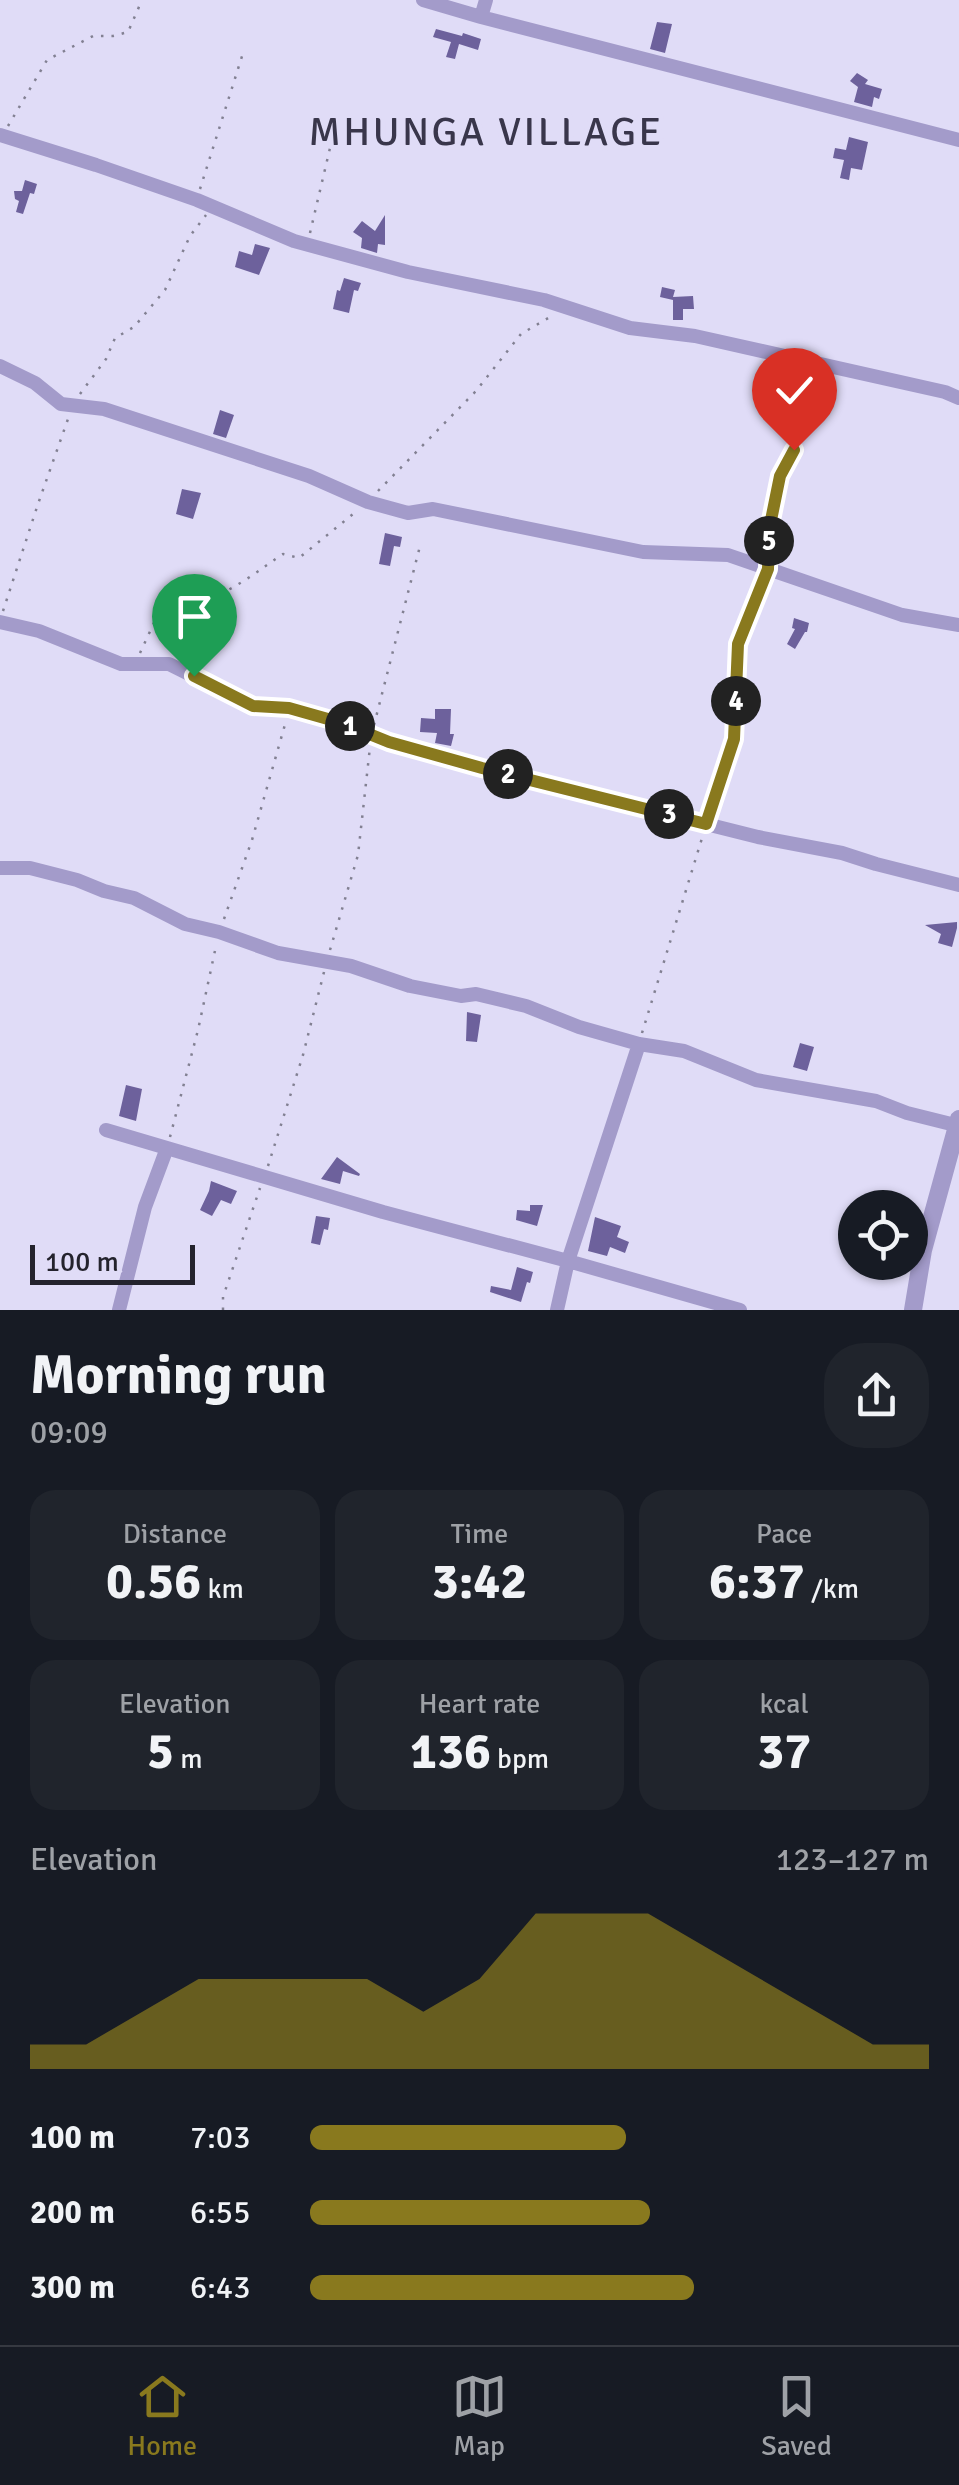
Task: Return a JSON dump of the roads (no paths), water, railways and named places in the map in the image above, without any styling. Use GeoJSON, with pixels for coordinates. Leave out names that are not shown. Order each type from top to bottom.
{"type":"FeatureCollection","features":[{"type":"Feature","properties":{"kind":"street"},"geometry":{"type":"LineString","coordinates":[[424,0],[959,140]]}},
{"type":"Feature","properties":{"kind":"street"},"geometry":{"type":"LineString","coordinates":[[481,17],[486,0]]}},
{"type":"Feature","properties":{"kind":"street"},"geometry":{"type":"LineString","coordinates":[[1,135],[196,200],[294,241],[408,272],[544,300],[630,328],[696,336],[959,398]]}},
{"type":"Feature","properties":{"kind":"street"},"geometry":{"type":"LineString","coordinates":[[0,366],[35,383],[61,404],[104,409],[309,476],[394,510],[408,513],[433,509],[643,552],[728,555],[902,615],[959,625]]}},
{"type":"Feature","properties":{"kind":"street"},"geometry":{"type":"LineString","coordinates":[[0,622],[39,631],[122,664],[169,664],[253,706],[289,708],[482,768],[706,824],[842,853],[959,885]]}},
{"type":"Feature","properties":{"kind":"street"},"geometry":{"type":"LineString","coordinates":[[0,868],[30,868],[76,880],[134,898],[185,924],[278,953],[351,966],[410,986],[461,996],[476,994],[526,1006],[639,1044],[684,1051],[756,1080],[876,1101],[907,1113],[958,1124],[922,1250],[913,1310]]}},
{"type":"Feature","properties":{"kind":"street"},"geometry":{"type":"LineString","coordinates":[[557,1310],[568,1261],[639,1044]]}},
{"type":"Feature","properties":{"kind":"street"},"geometry":{"type":"LineString","coordinates":[[106,1130],[383,1212],[740,1310]]}},
{"type":"Feature","properties":{"kind":"street"},"geometry":{"type":"LineString","coordinates":[[119,1310],[145,1208],[167,1148]]}},
{"type":"Feature","properties":{"kind":"district","name":"MHUNGA VILLAGE"},"geometry":{"type":"Point","coordinates":[486,131]}}]}
